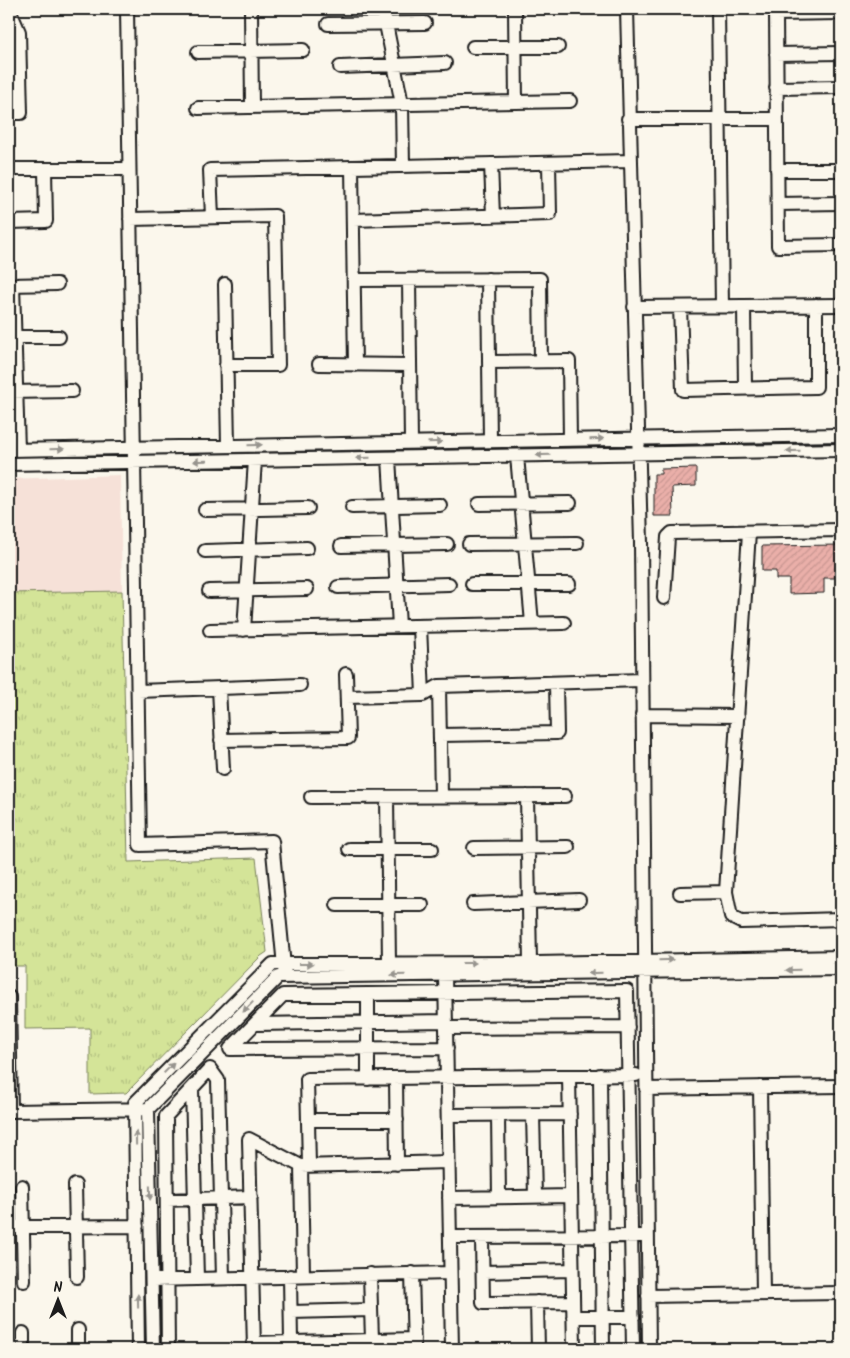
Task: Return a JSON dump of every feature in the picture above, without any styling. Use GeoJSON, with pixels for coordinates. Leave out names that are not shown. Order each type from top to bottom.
{"type":"FeatureCollection","features":[{"type":"Feature","properties":{"kind":"street"},"geometry":{"type":"LineString","coordinates":[[9,9],[19,32],[21,113],[9,113]]}},
{"type":"Feature","properties":{"kind":"street"},"geometry":{"type":"LineString","coordinates":[[127,9],[140,845],[272,841],[285,977]]}},
{"type":"Feature","properties":{"kind":"street"},"geometry":{"type":"LineString","coordinates":[[251,9],[252,107]]}},
{"type":"Feature","properties":{"kind":"street"},"geometry":{"type":"LineString","coordinates":[[382,9],[402,104],[403,166]]}},
{"type":"Feature","properties":{"kind":"street"},"geometry":{"type":"LineString","coordinates":[[515,9],[516,102]]}},
{"type":"Feature","properties":{"kind":"street"},"geometry":{"type":"LineString","coordinates":[[627,9],[642,680],[649,1349]]}},
{"type":"Feature","properties":{"kind":"street"},"geometry":{"type":"LineString","coordinates":[[718,9],[722,306]]}},
{"type":"Feature","properties":{"kind":"street"},"geometry":{"type":"LineString","coordinates":[[841,13],[776,14],[778,246],[841,245]]}},
{"type":"Feature","properties":{"kind":"street"},"geometry":{"type":"LineString","coordinates":[[328,24],[425,23]]}},
{"type":"Feature","properties":{"kind":"street"},"geometry":{"type":"LineString","coordinates":[[473,48],[558,47]]}},
{"type":"Feature","properties":{"kind":"street"},"geometry":{"type":"LineString","coordinates":[[198,52],[303,50]]}},
{"type":"Feature","properties":{"kind":"street"},"geometry":{"type":"LineString","coordinates":[[776,54],[841,53]]}},
{"type":"Feature","properties":{"kind":"street"},"geometry":{"type":"LineString","coordinates":[[340,67],[445,63]]}},
{"type":"Feature","properties":{"kind":"street"},"geometry":{"type":"LineString","coordinates":[[776,88],[841,87]]}},
{"type":"Feature","properties":{"kind":"street"},"geometry":{"type":"LineString","coordinates":[[198,108],[570,100]]}},
{"type":"Feature","properties":{"kind":"street"},"geometry":{"type":"LineString","coordinates":[[628,119],[777,120]]}},
{"type":"Feature","properties":{"kind":"street"},"geometry":{"type":"LineString","coordinates":[[212,217],[210,170],[630,161]]}},
{"type":"Feature","properties":{"kind":"street"},"geometry":{"type":"LineString","coordinates":[[353,220],[550,214],[549,163]]}},
{"type":"Feature","properties":{"kind":"street"},"geometry":{"type":"LineString","coordinates":[[491,164],[493,216]]}},
{"type":"Feature","properties":{"kind":"street"},"geometry":{"type":"LineString","coordinates":[[352,167],[355,365]]}},
{"type":"Feature","properties":{"kind":"street"},"geometry":{"type":"LineString","coordinates":[[9,222],[46,221],[45,169]]}},
{"type":"Feature","properties":{"kind":"street"},"geometry":{"type":"LineString","coordinates":[[9,170],[129,169]]}},
{"type":"Feature","properties":{"kind":"street"},"geometry":{"type":"LineString","coordinates":[[777,170],[841,170]]}},
{"type":"Feature","properties":{"kind":"street"},"geometry":{"type":"LineString","coordinates":[[778,204],[841,203]]}},
{"type":"Feature","properties":{"kind":"street"},"geometry":{"type":"LineString","coordinates":[[130,219],[275,216],[278,365],[226,365]]}},
{"type":"Feature","properties":{"kind":"street"},"geometry":{"type":"LineString","coordinates":[[488,279],[490,441]]}},
{"type":"Feature","properties":{"kind":"street"},"geometry":{"type":"LineString","coordinates":[[354,280],[540,279],[541,361]]}},
{"type":"Feature","properties":{"kind":"street"},"geometry":{"type":"LineString","coordinates":[[409,280],[411,442]]}},
{"type":"Feature","properties":{"kind":"street"},"geometry":{"type":"LineString","coordinates":[[57,284],[11,285],[13,450],[841,435]]}},
{"type":"Feature","properties":{"kind":"street"},"geometry":{"type":"LineString","coordinates":[[225,284],[228,446]]}},
{"type":"Feature","properties":{"kind":"street"},"geometry":{"type":"LineString","coordinates":[[680,307],[683,390],[816,387],[816,305]]}},
{"type":"Feature","properties":{"kind":"street"},"geometry":{"type":"LineString","coordinates":[[634,307],[841,305]]}},
{"type":"Feature","properties":{"kind":"street"},"geometry":{"type":"LineString","coordinates":[[744,306],[745,388]]}},
{"type":"Feature","properties":{"kind":"street"},"geometry":{"type":"LineString","coordinates":[[12,337],[59,337]]}},
{"type":"Feature","properties":{"kind":"street"},"geometry":{"type":"LineString","coordinates":[[489,362],[569,361],[570,440]]}},
{"type":"Feature","properties":{"kind":"street"},"geometry":{"type":"LineString","coordinates":[[319,364],[410,365]]}},
{"type":"Feature","properties":{"kind":"street"},"geometry":{"type":"LineString","coordinates":[[13,392],[72,391]]}},
{"type":"Feature","properties":{"kind":"street"},"geometry":{"type":"LineString","coordinates":[[9,464],[841,450]]}},
{"type":"Feature","properties":{"kind":"street"},"geometry":{"type":"LineString","coordinates":[[517,456],[532,623]]}},
{"type":"Feature","properties":{"kind":"street"},"geometry":{"type":"LineString","coordinates":[[389,458],[399,626]]}},
{"type":"Feature","properties":{"kind":"street"},"geometry":{"type":"LineString","coordinates":[[244,630],[255,460]]}},
{"type":"Feature","properties":{"kind":"street"},"geometry":{"type":"LineString","coordinates":[[479,504],[570,503]]}},
{"type":"Feature","properties":{"kind":"street"},"geometry":{"type":"LineString","coordinates":[[352,507],[440,505]]}},
{"type":"Feature","properties":{"kind":"street"},"geometry":{"type":"LineString","coordinates":[[205,510],[308,508]]}},
{"type":"Feature","properties":{"kind":"street"},"geometry":{"type":"LineString","coordinates":[[664,598],[669,534],[675,532],[841,530]]}},
{"type":"Feature","properties":{"kind":"street"},"geometry":{"type":"LineString","coordinates":[[749,532],[726,892],[731,917],[740,922],[841,919]]}},
{"type":"Feature","properties":{"kind":"street"},"geometry":{"type":"LineString","coordinates":[[469,544],[577,543]]}},
{"type":"Feature","properties":{"kind":"street"},"geometry":{"type":"LineString","coordinates":[[341,546],[447,544]]}},
{"type":"Feature","properties":{"kind":"street"},"geometry":{"type":"LineString","coordinates":[[205,551],[307,548]]}},
{"type":"Feature","properties":{"kind":"street"},"geometry":{"type":"LineString","coordinates":[[338,587],[449,584]]}},
{"type":"Feature","properties":{"kind":"street"},"geometry":{"type":"LineString","coordinates":[[472,584],[568,584]]}},
{"type":"Feature","properties":{"kind":"street"},"geometry":{"type":"LineString","coordinates":[[209,591],[307,588]]}},
{"type":"Feature","properties":{"kind":"street"},"geometry":{"type":"LineString","coordinates":[[210,630],[564,623]]}},
{"type":"Feature","properties":{"kind":"street"},"geometry":{"type":"LineString","coordinates":[[420,626],[423,695]]}},
{"type":"Feature","properties":{"kind":"street"},"geometry":{"type":"LineString","coordinates":[[221,740],[348,738],[346,674]]}},
{"type":"Feature","properties":{"kind":"street"},"geometry":{"type":"LineString","coordinates":[[347,698],[423,695],[439,686],[642,680]]}},
{"type":"Feature","properties":{"kind":"street"},"geometry":{"type":"LineString","coordinates":[[440,735],[557,734],[556,683]]}},
{"type":"Feature","properties":{"kind":"street"},"geometry":{"type":"LineString","coordinates":[[138,691],[300,685]]}},
{"type":"Feature","properties":{"kind":"street"},"geometry":{"type":"LineString","coordinates":[[439,686],[441,796]]}},
{"type":"Feature","properties":{"kind":"street"},"geometry":{"type":"LineString","coordinates":[[218,688],[223,769]]}},
{"type":"Feature","properties":{"kind":"street"},"geometry":{"type":"LineString","coordinates":[[642,715],[738,716]]}},
{"type":"Feature","properties":{"kind":"street"},"geometry":{"type":"LineString","coordinates":[[526,796],[530,963]]}},
{"type":"Feature","properties":{"kind":"street"},"geometry":{"type":"LineString","coordinates":[[311,797],[566,796]]}},
{"type":"Feature","properties":{"kind":"street"},"geometry":{"type":"LineString","coordinates":[[387,797],[389,964]]}},
{"type":"Feature","properties":{"kind":"street"},"geometry":{"type":"LineString","coordinates":[[474,848],[568,847]]}},
{"type":"Feature","properties":{"kind":"street"},"geometry":{"type":"LineString","coordinates":[[349,849],[432,849]]}},
{"type":"Feature","properties":{"kind":"street"},"geometry":{"type":"LineString","coordinates":[[680,893],[726,892]]}},
{"type":"Feature","properties":{"kind":"street"},"geometry":{"type":"LineString","coordinates":[[473,904],[579,900]]}},
{"type":"Feature","properties":{"kind":"street"},"geometry":{"type":"LineString","coordinates":[[337,905],[422,905]]}},
{"type":"Feature","properties":{"kind":"street"},"geometry":{"type":"LineString","coordinates":[[9,996],[10,1112],[142,1109],[278,977],[446,975],[841,957]]}},
{"type":"Feature","properties":{"kind":"street"},"geometry":{"type":"LineString","coordinates":[[153,1349],[152,1280],[142,1109],[135,1102],[272,964],[530,963],[841,969]]}},
{"type":"Feature","properties":{"kind":"street"},"geometry":{"type":"LineString","coordinates":[[446,975],[452,1349]]}},
{"type":"Feature","properties":{"kind":"street"},"geometry":{"type":"LineString","coordinates":[[446,1048],[230,1049],[283,995],[627,991],[633,1349]]}},
{"type":"Feature","properties":{"kind":"street"},"geometry":{"type":"LineString","coordinates":[[368,994],[368,1079]]}},
{"type":"Feature","properties":{"kind":"street"},"geometry":{"type":"LineString","coordinates":[[256,1024],[368,1022],[628,1027]]}},
{"type":"Feature","properties":{"kind":"street"},"geometry":{"type":"LineString","coordinates":[[168,1349],[166,1116],[210,1070],[218,1080],[223,1278]]}},
{"type":"Feature","properties":{"kind":"street"},"geometry":{"type":"LineString","coordinates":[[291,1342],[291,1312],[297,1276],[308,1120],[307,1080],[646,1074]]}},
{"type":"Feature","properties":{"kind":"street"},"geometry":{"type":"LineString","coordinates":[[600,1075],[604,1349]]}},
{"type":"Feature","properties":{"kind":"street"},"geometry":{"type":"LineString","coordinates":[[569,1076],[574,1349]]}},
{"type":"Feature","properties":{"kind":"street"},"geometry":{"type":"LineString","coordinates":[[396,1078],[397,1164]]}},
{"type":"Feature","properties":{"kind":"street"},"geometry":{"type":"LineString","coordinates":[[646,1089],[841,1086]]}},
{"type":"Feature","properties":{"kind":"street"},"geometry":{"type":"LineString","coordinates":[[760,1087],[763,1294]]}},
{"type":"Feature","properties":{"kind":"street"},"geometry":{"type":"LineString","coordinates":[[192,1089],[197,1278]]}},
{"type":"Feature","properties":{"kind":"street"},"geometry":{"type":"LineString","coordinates":[[138,1349],[137,1226],[142,1109]]}},
{"type":"Feature","properties":{"kind":"street"},"geometry":{"type":"LineString","coordinates":[[448,1116],[570,1114]]}},
{"type":"Feature","properties":{"kind":"street"},"geometry":{"type":"LineString","coordinates":[[498,1115],[498,1197]]}},
{"type":"Feature","properties":{"kind":"street"},"geometry":{"type":"LineString","coordinates":[[533,1115],[535,1196]]}},
{"type":"Feature","properties":{"kind":"street"},"geometry":{"type":"LineString","coordinates":[[308,1120],[397,1120]]}},
{"type":"Feature","properties":{"kind":"street"},"geometry":{"type":"LineString","coordinates":[[412,1274],[414,1344],[372,1340],[332,1345],[291,1342],[254,1346],[249,1139],[305,1166],[448,1162]]}},
{"type":"Feature","properties":{"kind":"street"},"geometry":{"type":"LineString","coordinates":[[75,1185],[77,1277]]}},
{"type":"Feature","properties":{"kind":"street"},"geometry":{"type":"LineString","coordinates":[[22,1186],[24,1281]]}},
{"type":"Feature","properties":{"kind":"street"},"geometry":{"type":"LineString","coordinates":[[449,1198],[571,1196]]}},
{"type":"Feature","properties":{"kind":"street"},"geometry":{"type":"LineString","coordinates":[[167,1200],[251,1197]]}},
{"type":"Feature","properties":{"kind":"street"},"geometry":{"type":"LineString","coordinates":[[9,1227],[137,1226]]}},
{"type":"Feature","properties":{"kind":"street"},"geometry":{"type":"LineString","coordinates":[[450,1237],[648,1236]]}},
{"type":"Feature","properties":{"kind":"street"},"geometry":{"type":"LineString","coordinates":[[482,1237],[483,1303],[573,1302]]}},
{"type":"Feature","properties":{"kind":"street"},"geometry":{"type":"LineString","coordinates":[[483,1272],[572,1270]]}},
{"type":"Feature","properties":{"kind":"street"},"geometry":{"type":"LineString","coordinates":[[152,1280],[450,1272]]}},
{"type":"Feature","properties":{"kind":"street"},"geometry":{"type":"LineString","coordinates":[[370,1274],[372,1340]]}},
{"type":"Feature","properties":{"kind":"street"},"geometry":{"type":"LineString","coordinates":[[648,1296],[841,1292]]}},
{"type":"Feature","properties":{"kind":"street"},"geometry":{"type":"LineString","coordinates":[[537,1302],[538,1349]]}},
{"type":"Feature","properties":{"kind":"street"},"geometry":{"type":"LineString","coordinates":[[291,1312],[371,1310]]}},
{"type":"Feature","properties":{"kind":"street"},"geometry":{"type":"LineString","coordinates":[[573,1317],[633,1318]]}},
{"type":"Feature","properties":{"kind":"street"},"geometry":{"type":"LineString","coordinates":[[78,1330],[78,1349]]}},
{"type":"Feature","properties":{"kind":"street"},"geometry":{"type":"LineString","coordinates":[[23,1333],[23,1349]]}},
{"type":"Feature","properties":{"kind":"shaded area"},"geometry":{"type":"Polygon","coordinates":[[[120,475],[122,591],[9,593],[9,479],[120,475]]]}},
{"type":"Feature","properties":{"kind":"green space"},"geometry":{"type":"Polygon","coordinates":[[[122,591],[128,862],[256,858],[267,952],[126,1093],[90,1094],[90,1028],[25,1029],[25,966],[9,966],[9,593],[122,591]]]}},
{"type":"Feature","properties":{"kind":"building"},"geometry":{"type":"Polygon","coordinates":[[[696,468],[696,486],[672,487],[673,516],[654,516],[654,474],[661,474],[661,469],[696,468]]]}},
{"type":"Feature","properties":{"kind":"building"},"geometry":{"type":"Polygon","coordinates":[[[841,545],[841,572],[835,572],[835,578],[824,578],[824,593],[789,594],[789,579],[776,579],[776,571],[762,571],[762,546],[841,545]]]}}]}
